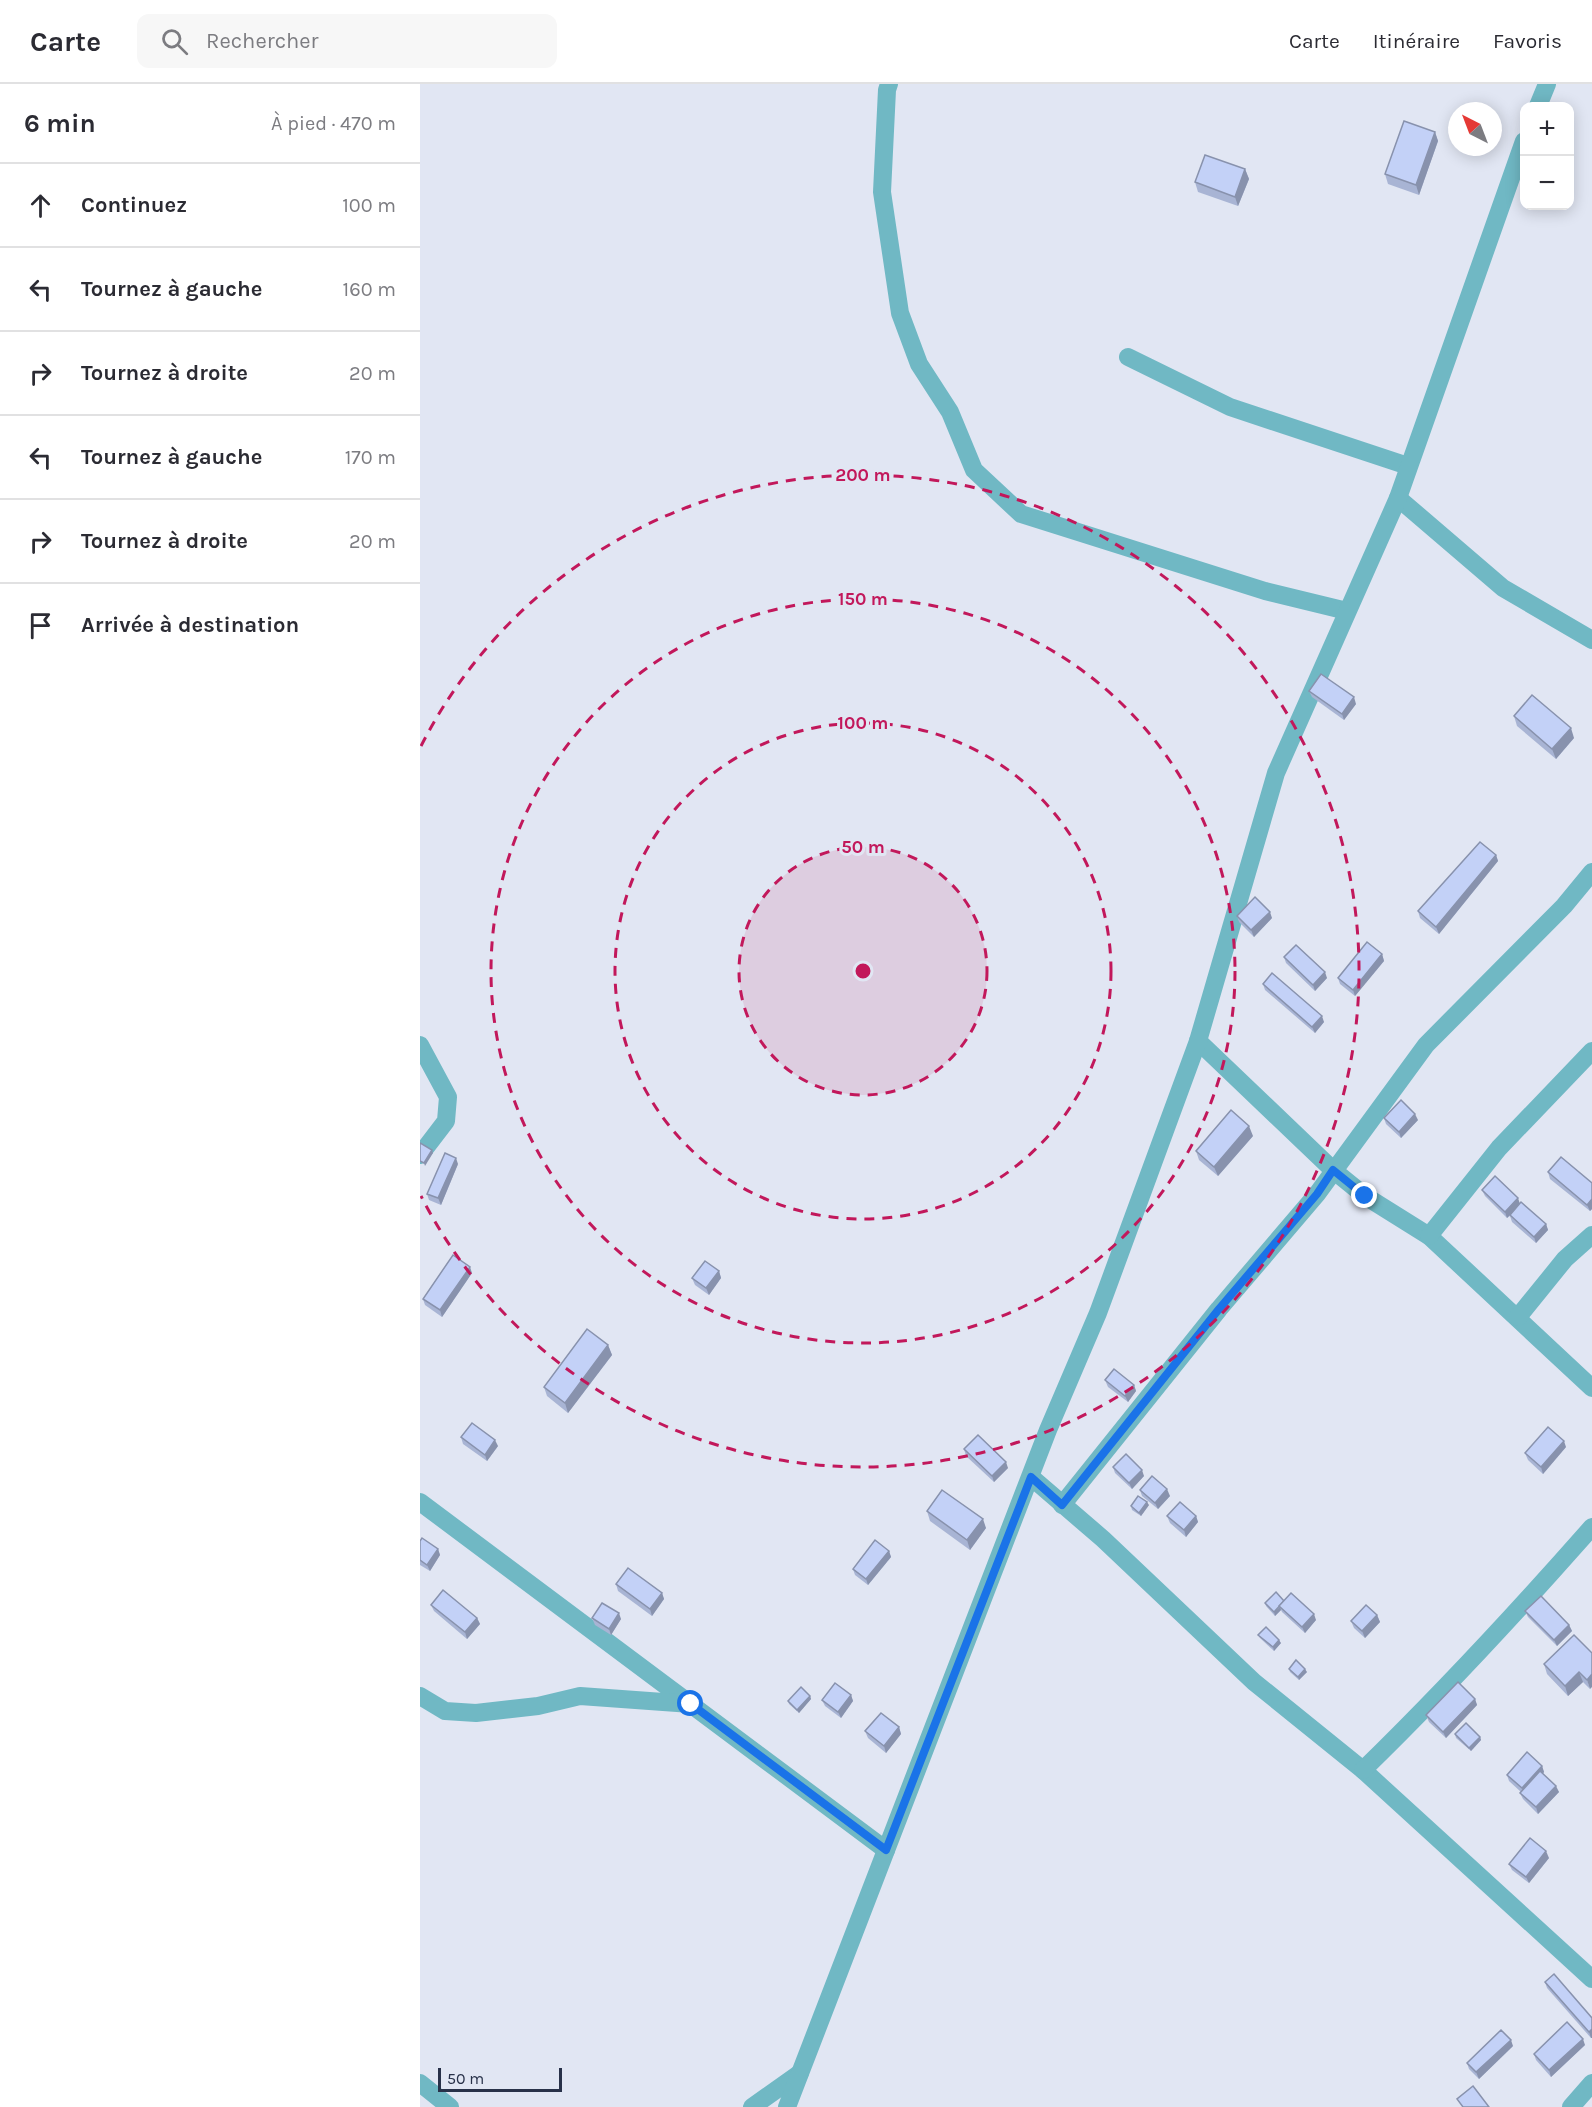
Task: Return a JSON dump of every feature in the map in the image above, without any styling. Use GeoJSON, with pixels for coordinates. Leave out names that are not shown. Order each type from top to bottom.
{"type":"FeatureCollection","features":[{"type":"Feature","properties":{"kind":"street"},"geometry":{"type":"LineString","coordinates":[[1540,102],[1547,84]]}},
{"type":"Feature","properties":{"kind":"street"},"geometry":{"type":"LineString","coordinates":[[886,86],[882,192],[900,313],[919,364],[950,412],[974,470],[1021,514],[1265,591],[1347,611]]}},
{"type":"Feature","properties":{"kind":"street"},"geometry":{"type":"LineString","coordinates":[[791,2106],[800,2073],[1048,1430],[1098,1313],[1198,1041],[1276,773],[1398,498],[1520,152]]}},
{"type":"Feature","properties":{"kind":"street"},"geometry":{"type":"LineString","coordinates":[[1128,357],[1230,407],[1408,466]]}},
{"type":"Feature","properties":{"kind":"street"},"geometry":{"type":"LineString","coordinates":[[1398,498],[1503,588],[1592,640]]}},
{"type":"Feature","properties":{"kind":"street"},"geometry":{"type":"LineString","coordinates":[[1062,1505],[1219,1309],[1317,1194],[1426,1045],[1564,906],[1592,872]]}},
{"type":"Feature","properties":{"kind":"street"},"geometry":{"type":"LineString","coordinates":[[1198,1041],[1333,1170],[1365,1196],[1429,1236],[1592,1388]]}},
{"type":"Feature","properties":{"kind":"street"},"geometry":{"type":"LineString","coordinates":[[420,1045],[448,1097],[446,1121],[420,1155]]}},
{"type":"Feature","properties":{"kind":"street"},"geometry":{"type":"LineString","coordinates":[[1429,1236],[1499,1149],[1592,1051]]}},
{"type":"Feature","properties":{"kind":"street"},"geometry":{"type":"LineString","coordinates":[[1518,1317],[1565,1259],[1592,1235]]}},
{"type":"Feature","properties":{"kind":"street"},"geometry":{"type":"LineString","coordinates":[[1031,1477],[1103,1539],[1254,1682],[1363,1770],[1592,1979]]}},
{"type":"Feature","properties":{"kind":"street"},"geometry":{"type":"LineString","coordinates":[[420,1502],[886,1850]]}},
{"type":"Feature","properties":{"kind":"street"},"geometry":{"type":"LineString","coordinates":[[1363,1770],[1433,1702],[1521,1608],[1592,1527]]}},
{"type":"Feature","properties":{"kind":"street"},"geometry":{"type":"LineString","coordinates":[[420,1696],[445,1711],[476,1713],[538,1706],[580,1696],[691,1704]]}},
{"type":"Feature","properties":{"kind":"street"},"geometry":{"type":"LineString","coordinates":[[752,2107],[800,2073]]}},
{"type":"Feature","properties":{"kind":"street"},"geometry":{"type":"LineString","coordinates":[[420,2082],[448,2106]]}},
{"type":"Feature","properties":{"kind":"street"},"geometry":{"type":"LineString","coordinates":[[1571,2107],[1592,2083]]}},
{"type":"Feature","properties":{"kind":"building"},"geometry":{"type":"Polygon","coordinates":[[[1404,121],[1435,132],[1416,185],[1385,174],[1404,121]]]}},
{"type":"Feature","properties":{"kind":"building"},"geometry":{"type":"Polygon","coordinates":[[[1205,155],[1245,169],[1235,197],[1195,182],[1205,155]]]}},
{"type":"Feature","properties":{"kind":"building"},"geometry":{"type":"Polygon","coordinates":[[[1321,674],[1354,697],[1342,714],[1309,691],[1321,674]]]}},
{"type":"Feature","properties":{"kind":"building"},"geometry":{"type":"Polygon","coordinates":[[[1532,695],[1571,728],[1552,749],[1514,716],[1532,695]]]}},
{"type":"Feature","properties":{"kind":"building"},"geometry":{"type":"Polygon","coordinates":[[[1480,842],[1496,855],[1436,927],[1418,911],[1480,842]]]}},
{"type":"Feature","properties":{"kind":"building"},"geometry":{"type":"Polygon","coordinates":[[[1255,897],[1270,912],[1251,930],[1237,916],[1255,897]]]}},
{"type":"Feature","properties":{"kind":"building"},"geometry":{"type":"Polygon","coordinates":[[[1367,942],[1382,954],[1353,990],[1338,978],[1367,942]]]}},
{"type":"Feature","properties":{"kind":"building"},"geometry":{"type":"Polygon","coordinates":[[[1296,945],[1325,972],[1313,985],[1284,957],[1296,945]]]}},
{"type":"Feature","properties":{"kind":"building"},"geometry":{"type":"Polygon","coordinates":[[[1272,973],[1322,1016],[1312,1027],[1263,984],[1272,973]]]}},
{"type":"Feature","properties":{"kind":"building"},"geometry":{"type":"Polygon","coordinates":[[[1401,1100],[1415,1114],[1399,1132],[1384,1118],[1401,1100]]]}},
{"type":"Feature","properties":{"kind":"building"},"geometry":{"type":"Polygon","coordinates":[[[1231,1110],[1249,1126],[1214,1167],[1196,1151],[1231,1110]]]}},
{"type":"Feature","properties":{"kind":"building"},"geometry":{"type":"Polygon","coordinates":[[[420,1143],[432,1150],[424,1163],[420,1161],[420,1143]]]}},
{"type":"Feature","properties":{"kind":"building"},"geometry":{"type":"Polygon","coordinates":[[[445,1153],[456,1158],[438,1198],[427,1194],[445,1153]]]}},
{"type":"Feature","properties":{"kind":"building"},"geometry":{"type":"Polygon","coordinates":[[[1561,1157],[1592,1183],[1592,1199],[1587,1205],[1548,1172],[1561,1157]]]}},
{"type":"Feature","properties":{"kind":"building"},"geometry":{"type":"Polygon","coordinates":[[[1495,1176],[1518,1198],[1505,1212],[1482,1190],[1495,1176]]]}},
{"type":"Feature","properties":{"kind":"building"},"geometry":{"type":"Polygon","coordinates":[[[1521,1202],[1546,1224],[1534,1237],[1510,1215],[1521,1202]]]}},
{"type":"Feature","properties":{"kind":"building"},"geometry":{"type":"Polygon","coordinates":[[[453,1255],[470,1267],[440,1310],[423,1299],[453,1255]]]}},
{"type":"Feature","properties":{"kind":"building"},"geometry":{"type":"Polygon","coordinates":[[[705,1261],[719,1271],[706,1288],[692,1278],[705,1261]]]}},
{"type":"Feature","properties":{"kind":"building"},"geometry":{"type":"Polygon","coordinates":[[[587,1329],[608,1345],[565,1403],[544,1387],[587,1329]]]}},
{"type":"Feature","properties":{"kind":"building"},"geometry":{"type":"Polygon","coordinates":[[[1114,1369],[1134,1385],[1125,1396],[1105,1380],[1114,1369]]]}},
{"type":"Feature","properties":{"kind":"building"},"geometry":{"type":"Polygon","coordinates":[[[472,1423],[495,1440],[485,1455],[461,1437],[472,1423]]]}},
{"type":"Feature","properties":{"kind":"building"},"geometry":{"type":"Polygon","coordinates":[[[1548,1427],[1564,1441],[1541,1467],[1525,1453],[1548,1427]]]}},
{"type":"Feature","properties":{"kind":"building"},"geometry":{"type":"Polygon","coordinates":[[[978,1435],[1006,1462],[992,1476],[964,1449],[978,1435]]]}},
{"type":"Feature","properties":{"kind":"building"},"geometry":{"type":"Polygon","coordinates":[[[1126,1454],[1142,1470],[1129,1483],[1113,1467],[1126,1454]]]}},
{"type":"Feature","properties":{"kind":"building"},"geometry":{"type":"Polygon","coordinates":[[[1152,1476],[1167,1489],[1155,1503],[1140,1490],[1152,1476]]]}},
{"type":"Feature","properties":{"kind":"building"},"geometry":{"type":"Polygon","coordinates":[[[942,1490],[983,1519],[967,1540],[927,1511],[942,1490]]]}},
{"type":"Feature","properties":{"kind":"building"},"geometry":{"type":"Polygon","coordinates":[[[1138,1496],[1147,1502],[1139,1513],[1131,1506],[1138,1496]]]}},
{"type":"Feature","properties":{"kind":"building"},"geometry":{"type":"Polygon","coordinates":[[[1180,1502],[1196,1516],[1184,1530],[1167,1516],[1180,1502]]]}},
{"type":"Feature","properties":{"kind":"building"},"geometry":{"type":"Polygon","coordinates":[[[422,1538],[438,1549],[427,1565],[420,1560],[422,1538]]]}},
{"type":"Feature","properties":{"kind":"building"},"geometry":{"type":"Polygon","coordinates":[[[875,1540],[889,1551],[866,1579],[853,1569],[875,1540]]]}},
{"type":"Feature","properties":{"kind":"building"},"geometry":{"type":"Polygon","coordinates":[[[628,1568],[662,1593],[650,1609],[616,1584],[628,1568]]]}},
{"type":"Feature","properties":{"kind":"building"},"geometry":{"type":"Polygon","coordinates":[[[443,1590],[477,1618],[465,1632],[431,1605],[443,1590]]]}},
{"type":"Feature","properties":{"kind":"building"},"geometry":{"type":"Polygon","coordinates":[[[1276,1592],[1284,1601],[1274,1612],[1265,1603],[1276,1592]]]}},
{"type":"Feature","properties":{"kind":"building"},"geometry":{"type":"Polygon","coordinates":[[[1291,1593],[1314,1614],[1302,1627],[1279,1606],[1291,1593]]]}},
{"type":"Feature","properties":{"kind":"building"},"geometry":{"type":"Polygon","coordinates":[[[1541,1596],[1569,1625],[1554,1640],[1525,1611],[1541,1596]]]}},
{"type":"Feature","properties":{"kind":"building"},"geometry":{"type":"Polygon","coordinates":[[[602,1603],[619,1613],[609,1629],[592,1618],[602,1603]]]}},
{"type":"Feature","properties":{"kind":"building"},"geometry":{"type":"Polygon","coordinates":[[[1366,1605],[1377,1615],[1362,1631],[1351,1621],[1366,1605]]]}},
{"type":"Feature","properties":{"kind":"building"},"geometry":{"type":"Polygon","coordinates":[[[1266,1627],[1279,1640],[1273,1647],[1258,1635],[1266,1627]]]}},
{"type":"Feature","properties":{"kind":"building"},"geometry":{"type":"Polygon","coordinates":[[[1574,1635],[1592,1653],[1592,1674],[1587,1680],[1579,1672],[1565,1686],[1544,1664],[1574,1635]]]}},
{"type":"Feature","properties":{"kind":"building"},"geometry":{"type":"Polygon","coordinates":[[[1296,1660],[1305,1669],[1298,1677],[1289,1669],[1296,1660]]]}},
{"type":"Feature","properties":{"kind":"building"},"geometry":{"type":"Polygon","coordinates":[[[1458,1682],[1475,1699],[1443,1732],[1426,1715],[1458,1682]]]}},
{"type":"Feature","properties":{"kind":"building"},"geometry":{"type":"Polygon","coordinates":[[[835,1683],[851,1695],[838,1712],[822,1700],[835,1683]]]}},
{"type":"Feature","properties":{"kind":"building"},"geometry":{"type":"Polygon","coordinates":[[[801,1687],[810,1696],[797,1710],[788,1701],[801,1687]]]}},
{"type":"Feature","properties":{"kind":"building"},"geometry":{"type":"Polygon","coordinates":[[[881,1713],[899,1727],[884,1746],[865,1731],[881,1713]]]}},
{"type":"Feature","properties":{"kind":"building"},"geometry":{"type":"Polygon","coordinates":[[[1466,1723],[1480,1737],[1469,1748],[1455,1734],[1466,1723]]]}},
{"type":"Feature","properties":{"kind":"building"},"geometry":{"type":"Polygon","coordinates":[[[1527,1752],[1542,1766],[1522,1788],[1507,1775],[1527,1752]]]}},
{"type":"Feature","properties":{"kind":"building"},"geometry":{"type":"Polygon","coordinates":[[[1540,1771],[1556,1786],[1536,1807],[1520,1793],[1540,1771]]]}},
{"type":"Feature","properties":{"kind":"building"},"geometry":{"type":"Polygon","coordinates":[[[1530,1838],[1546,1851],[1526,1877],[1509,1864],[1530,1838]]]}},
{"type":"Feature","properties":{"kind":"building"},"geometry":{"type":"Polygon","coordinates":[[[1554,1974],[1592,2018],[1592,2029],[1589,2032],[1545,1982],[1554,1974]]]}},
{"type":"Feature","properties":{"kind":"building"},"geometry":{"type":"Polygon","coordinates":[[[1567,2022],[1583,2039],[1549,2070],[1534,2054],[1567,2022]]]}},
{"type":"Feature","properties":{"kind":"building"},"geometry":{"type":"Polygon","coordinates":[[[1501,2030],[1511,2040],[1476,2072],[1467,2063],[1501,2030]]]}},
{"type":"Feature","properties":{"kind":"building"},"geometry":{"type":"Polygon","coordinates":[[[1473,2086],[1489,2107],[1463,2107],[1457,2099],[1473,2086]]]}},
{"type":"Feature","properties":{"kind":"route"},"geometry":{"type":"LineString","coordinates":[[691,1704],[886,1850],[1031,1477],[1062,1505],[1219,1309],[1317,1194],[1333,1170],[1365,1196]]}}]}
